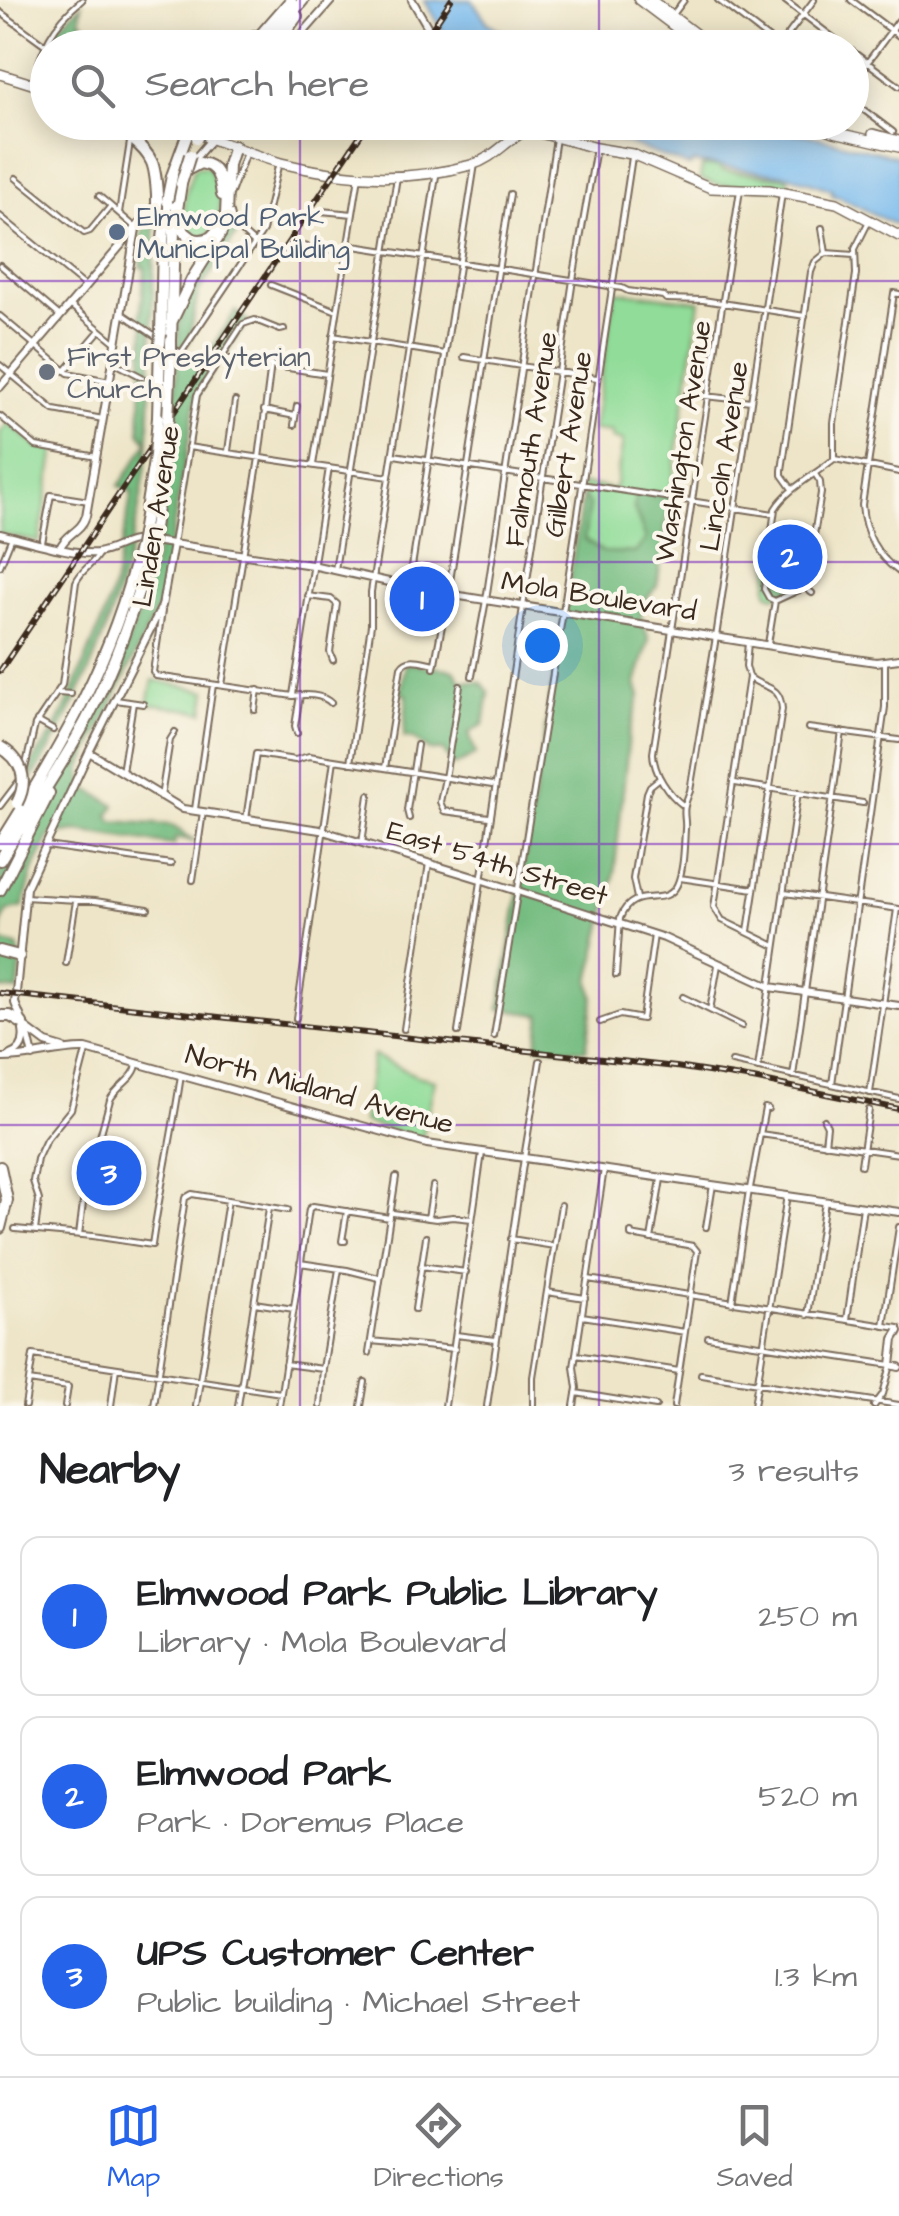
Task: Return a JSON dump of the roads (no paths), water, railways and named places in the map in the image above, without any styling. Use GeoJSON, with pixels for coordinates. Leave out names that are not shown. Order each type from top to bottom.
{"type":"FeatureCollection","features":[{"type":"Feature","properties":{"kind":"highway"},"geometry":{"type":"LineString","coordinates":[[281,30],[291,0]]}},
{"type":"Feature","properties":{"kind":"highway"},"geometry":{"type":"LineString","coordinates":[[276,30],[306,0]]}},
{"type":"Feature","properties":{"kind":"highway"},"geometry":{"type":"LineString","coordinates":[[264,30],[285,19]]}},
{"type":"Feature","properties":{"kind":"highway"},"geometry":{"type":"LineString","coordinates":[[265,30],[268,27]]}},
{"type":"Feature","properties":{"kind":"highway"},"geometry":{"type":"LineString","coordinates":[[133,140],[149,154],[167,201],[183,229],[190,238],[206,240],[217,231],[222,214],[216,170],[200,163],[178,178]]}},
{"type":"Feature","properties":{"kind":"highway"},"geometry":{"type":"LineString","coordinates":[[178,140],[178,178]]}},
{"type":"Feature","properties":{"kind":"highway"},"geometry":{"type":"LineString","coordinates":[[0,840],[59,749],[88,695],[120,616],[162,482],[169,400],[168,344],[157,213],[190,155],[183,140]]}},
{"type":"Feature","properties":{"kind":"highway"},"geometry":{"type":"LineString","coordinates":[[171,323],[192,279],[221,233],[226,215],[228,164],[234,146]]}},
{"type":"Feature","properties":{"kind":"highway"},"geometry":{"type":"LineString","coordinates":[[162,289],[167,201]]}},
{"type":"Feature","properties":{"kind":"highway"},"geometry":{"type":"LineString","coordinates":[[0,860],[86,721],[132,611],[146,540],[171,323],[167,201]]}},
{"type":"Feature","properties":{"kind":"highway"},"geometry":{"type":"LineString","coordinates":[[0,747],[14,757],[22,770],[24,786],[0,840]]}},
{"type":"Feature","properties":{"kind":"highway"},"geometry":{"type":"LineString","coordinates":[[0,892],[59,766]]}},
{"type":"Feature","properties":{"kind":"highway"},"geometry":{"type":"LineString","coordinates":[[0,951],[19,956]]}},
{"type":"Feature","properties":{"kind":"highway"},"geometry":{"type":"LineString","coordinates":[[0,1015],[14,1003]]}},
{"type":"Feature","properties":{"kind":"highway"},"geometry":{"type":"LineString","coordinates":[[0,1015],[22,1024]]}},
{"type":"Feature","properties":{"kind":"highway"},"geometry":{"type":"LineString","coordinates":[[0,1167],[8,1200],[0,1228]]}},
{"type":"Feature","properties":{"kind":"main road"},"geometry":{"type":"LineString","coordinates":[[639,0],[679,30]]}},
{"type":"Feature","properties":{"kind":"main road"},"geometry":{"type":"LineString","coordinates":[[651,0],[690,30]]}},
{"type":"Feature","properties":{"kind":"main road"},"geometry":{"type":"LineString","coordinates":[[0,74],[30,83]]}},
{"type":"Feature","properties":{"kind":"main road"},"geometry":{"type":"LineString","coordinates":[[869,133],[897,140]]}},
{"type":"Feature","properties":{"kind":"main road"},"geometry":{"type":"LineString","coordinates":[[869,136],[897,140]]}},
{"type":"Feature","properties":{"kind":"main road"},"geometry":{"type":"LineString","coordinates":[[218,140],[279,162],[359,176],[397,177],[475,164],[512,140]]}},
{"type":"Feature","properties":{"kind":"main road"},"geometry":{"type":"LineString","coordinates":[[564,140],[632,154],[717,189],[782,192],[837,204],[899,236]]}},
{"type":"Feature","properties":{"kind":"street"},"geometry":{"type":"LineString","coordinates":[[54,30],[81,0]]}},
{"type":"Feature","properties":{"kind":"street"},"geometry":{"type":"LineString","coordinates":[[306,30],[332,0]]}},
{"type":"Feature","properties":{"kind":"street"},"geometry":{"type":"LineString","coordinates":[[412,0],[430,30]]}},
{"type":"Feature","properties":{"kind":"street"},"geometry":{"type":"LineString","coordinates":[[672,16],[684,0]]}},
{"type":"Feature","properties":{"kind":"street"},"geometry":{"type":"LineString","coordinates":[[718,0],[757,30]]}},
{"type":"Feature","properties":{"kind":"street"},"geometry":{"type":"LineString","coordinates":[[784,0],[824,30]]}},
{"type":"Feature","properties":{"kind":"street"},"geometry":{"type":"LineString","coordinates":[[791,30],[814,0]]}},
{"type":"Feature","properties":{"kind":"street"},"geometry":{"type":"LineString","coordinates":[[851,0],[899,36]]}},
{"type":"Feature","properties":{"kind":"street"},"geometry":{"type":"LineString","coordinates":[[0,12],[30,34]]}},
{"type":"Feature","properties":{"kind":"street"},"geometry":{"type":"LineString","coordinates":[[869,59],[899,20]]}},
{"type":"Feature","properties":{"kind":"street"},"geometry":{"type":"LineString","coordinates":[[869,64],[899,86]]}},
{"type":"Feature","properties":{"kind":"street"},"geometry":{"type":"LineString","coordinates":[[869,115],[897,140]]}},
{"type":"Feature","properties":{"kind":"street"},"geometry":{"type":"LineString","coordinates":[[119,213],[131,140]]}},
{"type":"Feature","properties":{"kind":"street"},"geometry":{"type":"LineString","coordinates":[[0,388],[210,140]]}},
{"type":"Feature","properties":{"kind":"street"},"geometry":{"type":"LineString","coordinates":[[472,676],[556,140]]}},
{"type":"Feature","properties":{"kind":"street","name":"Falmouth Avenue"},"geometry":{"type":"LineString","coordinates":[[458,1032],[596,148]]}},
{"type":"Feature","properties":{"kind":"street"},"geometry":{"type":"LineString","coordinates":[[247,151],[232,190],[231,216],[234,225],[254,243]]}},
{"type":"Feature","properties":{"kind":"street","name":"Gilbert Avenue"},"geometry":{"type":"LineString","coordinates":[[494,1036],[632,154]]}},
{"type":"Feature","properties":{"kind":"street"},"geometry":{"type":"LineString","coordinates":[[168,344],[254,243],[264,226],[279,162]]}},
{"type":"Feature","properties":{"kind":"street"},"geometry":{"type":"LineString","coordinates":[[405,612],[475,164]]}},
{"type":"Feature","properties":{"kind":"street"},"geometry":{"type":"LineString","coordinates":[[350,763],[372,625],[371,592],[437,171]]}},
{"type":"Feature","properties":{"kind":"street"},"geometry":{"type":"LineString","coordinates":[[313,465],[359,176]]}},
{"type":"Feature","properties":{"kind":"street"},"geometry":{"type":"LineString","coordinates":[[335,570],[397,177]]}},
{"type":"Feature","properties":{"kind":"street"},"geometry":{"type":"LineString","coordinates":[[16,178],[84,233],[110,206]]}},
{"type":"Feature","properties":{"kind":"street","name":"Washington Avenue"},"geometry":{"type":"LineString","coordinates":[[660,778],[653,753],[740,190]]}},
{"type":"Feature","properties":{"kind":"street","name":"Lincoln Avenue"},"geometry":{"type":"LineString","coordinates":[[680,878],[684,806],[690,791],[716,637],[782,192]]}},
{"type":"Feature","properties":{"kind":"street"},"geometry":{"type":"LineString","coordinates":[[385,768],[401,667],[410,660],[434,666],[510,194]]}},
{"type":"Feature","properties":{"kind":"street"},"geometry":{"type":"LineString","coordinates":[[98,196],[136,228]]}},
{"type":"Feature","properties":{"kind":"street"},"geometry":{"type":"LineString","coordinates":[[321,210],[352,214]]}},
{"type":"Feature","properties":{"kind":"street"},"geometry":{"type":"LineString","coordinates":[[0,216],[85,286]]}},
{"type":"Feature","properties":{"kind":"street"},"geometry":{"type":"LineString","coordinates":[[834,459],[834,423],[856,274],[854,255],[870,219]]}},
{"type":"Feature","properties":{"kind":"street"},"geometry":{"type":"LineString","coordinates":[[60,548],[65,538],[82,526],[89,502],[136,228]]}},
{"type":"Feature","properties":{"kind":"street"},"geometry":{"type":"LineString","coordinates":[[822,228],[826,253]]}},
{"type":"Feature","properties":{"kind":"street"},"geometry":{"type":"LineString","coordinates":[[124,241],[133,248]]}},
{"type":"Feature","properties":{"kind":"street"},"geometry":{"type":"LineString","coordinates":[[294,245],[386,250],[612,286],[663,296],[666,300],[805,316]]}},
{"type":"Feature","properties":{"kind":"street"},"geometry":{"type":"LineString","coordinates":[[793,490],[782,470],[812,266],[826,253],[854,255]]}},
{"type":"Feature","properties":{"kind":"street"},"geometry":{"type":"LineString","coordinates":[[0,265],[60,316]]}},
{"type":"Feature","properties":{"kind":"street"},"geometry":{"type":"LineString","coordinates":[[271,285],[337,311]]}},
{"type":"Feature","properties":{"kind":"street"},"geometry":{"type":"LineString","coordinates":[[897,294],[862,505],[866,528],[876,550],[899,572]]}},
{"type":"Feature","properties":{"kind":"street"},"geometry":{"type":"LineString","coordinates":[[70,305],[116,343]]}},
{"type":"Feature","properties":{"kind":"street"},"geometry":{"type":"LineString","coordinates":[[122,313],[211,372]]}},
{"type":"Feature","properties":{"kind":"street"},"geometry":{"type":"LineString","coordinates":[[0,316],[70,374],[110,381]]}},
{"type":"Feature","properties":{"kind":"street","name":"Linden Avenue"},"geometry":{"type":"LineString","coordinates":[[213,685],[154,674],[197,395],[240,326],[258,321],[284,329]]}},
{"type":"Feature","properties":{"kind":"street"},"geometry":{"type":"LineString","coordinates":[[66,371],[100,330]]}},
{"type":"Feature","properties":{"kind":"street"},"geometry":{"type":"LineString","coordinates":[[333,336],[445,354]]}},
{"type":"Feature","properties":{"kind":"street"},"geometry":{"type":"LineString","coordinates":[[888,336],[899,338]]}},
{"type":"Feature","properties":{"kind":"street"},"geometry":{"type":"LineString","coordinates":[[464,357],[598,378]]}},
{"type":"Feature","properties":{"kind":"street"},"geometry":{"type":"LineString","coordinates":[[221,358],[327,374]]}},
{"type":"Feature","properties":{"kind":"street"},"geometry":{"type":"LineString","coordinates":[[113,362],[142,377]]}},
{"type":"Feature","properties":{"kind":"street"},"geometry":{"type":"LineString","coordinates":[[222,684],[271,364]]}},
{"type":"Feature","properties":{"kind":"street"},"geometry":{"type":"LineString","coordinates":[[0,366],[54,410],[104,419]]}},
{"type":"Feature","properties":{"kind":"street"},"geometry":{"type":"LineString","coordinates":[[687,394],[751,401]]}},
{"type":"Feature","properties":{"kind":"street"},"geometry":{"type":"LineString","coordinates":[[228,453],[235,401]]}},
{"type":"Feature","properties":{"kind":"street"},"geometry":{"type":"LineString","coordinates":[[294,425],[297,406]]}},
{"type":"Feature","properties":{"kind":"street"},"geometry":{"type":"LineString","coordinates":[[264,410],[295,416]]}},
{"type":"Feature","properties":{"kind":"street"},"geometry":{"type":"LineString","coordinates":[[0,416],[36,446],[97,457]]}},
{"type":"Feature","properties":{"kind":"street"},"geometry":{"type":"LineString","coordinates":[[188,447],[389,477]]}},
{"type":"Feature","properties":{"kind":"street"},"geometry":{"type":"LineString","coordinates":[[393,455],[774,514]]}},
{"type":"Feature","properties":{"kind":"street"},"geometry":{"type":"LineString","coordinates":[[775,601],[764,589],[774,514],[780,500],[834,459],[899,472]]}},
{"type":"Feature","properties":{"kind":"street"},"geometry":{"type":"LineString","coordinates":[[298,733],[297,695],[308,596],[329,468]]}},
{"type":"Feature","properties":{"kind":"street"},"geometry":{"type":"LineString","coordinates":[[804,586],[821,493],[815,474]]}},
{"type":"Feature","properties":{"kind":"street"},"geometry":{"type":"LineString","coordinates":[[42,543],[52,495],[89,502]]}},
{"type":"Feature","properties":{"kind":"street","name":"Mola Boulevard"},"geometry":{"type":"LineString","coordinates":[[0,534],[88,553],[139,539],[312,565],[448,594],[868,662],[899,660]]}},
{"type":"Feature","properties":{"kind":"street"},"geometry":{"type":"LineString","coordinates":[[0,566],[12,537]]}},
{"type":"Feature","properties":{"kind":"street"},"geometry":{"type":"LineString","coordinates":[[1,806],[26,770],[32,730],[58,693],[64,675],[76,582],[98,552]]}},
{"type":"Feature","properties":{"kind":"street"},"geometry":{"type":"LineString","coordinates":[[804,586],[812,593]]}},
{"type":"Feature","properties":{"kind":"street"},"geometry":{"type":"LineString","coordinates":[[775,601],[804,586]]}},
{"type":"Feature","properties":{"kind":"street"},"geometry":{"type":"LineString","coordinates":[[308,596],[331,599],[338,604],[330,652],[333,660]]}},
{"type":"Feature","properties":{"kind":"street"},"geometry":{"type":"LineString","coordinates":[[768,645],[775,601]]}},
{"type":"Feature","properties":{"kind":"street"},"geometry":{"type":"LineString","coordinates":[[33,1056],[14,1003],[29,879],[162,606]]}},
{"type":"Feature","properties":{"kind":"street"},"geometry":{"type":"LineString","coordinates":[[748,642],[749,677],[714,903],[722,920],[776,946]]}},
{"type":"Feature","properties":{"kind":"street"},"geometry":{"type":"LineString","coordinates":[[832,1084],[886,707],[885,662]]}},
{"type":"Feature","properties":{"kind":"street"},"geometry":{"type":"LineString","coordinates":[[748,933],[782,704],[773,689],[749,677]]}},
{"type":"Feature","properties":{"kind":"street"},"geometry":{"type":"LineString","coordinates":[[192,880],[213,685],[326,698],[331,703]]}},
{"type":"Feature","properties":{"kind":"street"},"geometry":{"type":"LineString","coordinates":[[460,686],[440,802],[444,810],[490,817]]}},
{"type":"Feature","properties":{"kind":"street"},"geometry":{"type":"LineString","coordinates":[[255,710],[258,690]]}},
{"type":"Feature","properties":{"kind":"street"},"geometry":{"type":"LineString","coordinates":[[58,693],[71,694]]}},
{"type":"Feature","properties":{"kind":"street"},"geometry":{"type":"LineString","coordinates":[[116,700],[143,704]]}},
{"type":"Feature","properties":{"kind":"street"},"geometry":{"type":"LineString","coordinates":[[122,773],[133,703]]}},
{"type":"Feature","properties":{"kind":"street"},"geometry":{"type":"LineString","coordinates":[[37,722],[54,730]]}},
{"type":"Feature","properties":{"kind":"street"},"geometry":{"type":"LineString","coordinates":[[808,728],[899,740]]}},
{"type":"Feature","properties":{"kind":"street"},"geometry":{"type":"LineString","coordinates":[[161,797],[170,740],[175,732]]}},
{"type":"Feature","properties":{"kind":"street"},"geometry":{"type":"LineString","coordinates":[[794,1076],[842,732]]}},
{"type":"Feature","properties":{"kind":"street"},"geometry":{"type":"LineString","coordinates":[[410,818],[407,810],[418,745]]}},
{"type":"Feature","properties":{"kind":"street","name":"East 54th Street"},"geometry":{"type":"LineString","coordinates":[[89,752],[179,807],[324,832],[480,878],[654,935],[770,988],[899,1006]]}},
{"type":"Feature","properties":{"kind":"street"},"geometry":{"type":"LineString","coordinates":[[246,819],[256,754],[295,760],[309,756],[494,786]]}},
{"type":"Feature","properties":{"kind":"street"},"geometry":{"type":"LineString","coordinates":[[296,1018],[334,760]]}},
{"type":"Feature","properties":{"kind":"street"},"geometry":{"type":"LineString","coordinates":[[637,898],[633,879],[650,786],[660,778],[684,806]]}},
{"type":"Feature","properties":{"kind":"street"},"geometry":{"type":"LineString","coordinates":[[732,782],[864,802]]}},
{"type":"Feature","properties":{"kind":"street"},"geometry":{"type":"LineString","coordinates":[[758,1068],[798,792]]}},
{"type":"Feature","properties":{"kind":"street"},"geometry":{"type":"LineString","coordinates":[[362,843],[369,795]]}},
{"type":"Feature","properties":{"kind":"street"},"geometry":{"type":"LineString","coordinates":[[44,845],[171,864]]}},
{"type":"Feature","properties":{"kind":"street"},"geometry":{"type":"LineString","coordinates":[[404,1029],[429,863]]}},
{"type":"Feature","properties":{"kind":"street"},"geometry":{"type":"LineString","coordinates":[[616,975],[624,909],[637,898],[669,894],[680,878],[754,889]]}},
{"type":"Feature","properties":{"kind":"street"},"geometry":{"type":"LineString","coordinates":[[783,893],[898,909],[870,1093]]}},
{"type":"Feature","properties":{"kind":"street"},"geometry":{"type":"LineString","coordinates":[[24,897],[148,909]]}},
{"type":"Feature","properties":{"kind":"street"},"geometry":{"type":"LineString","coordinates":[[66,963],[76,902]]}},
{"type":"Feature","properties":{"kind":"street"},"geometry":{"type":"LineString","coordinates":[[600,1022],[620,1015],[642,1019],[654,935]]}},
{"type":"Feature","properties":{"kind":"street"},"geometry":{"type":"LineString","coordinates":[[710,1010],[718,964]]}},
{"type":"Feature","properties":{"kind":"street"},"geometry":{"type":"LineString","coordinates":[[684,997],[742,1026]]}},
{"type":"Feature","properties":{"kind":"street"},"geometry":{"type":"LineString","coordinates":[[22,1024],[46,1043],[76,1049]]}},
{"type":"Feature","properties":{"kind":"street"},"geometry":{"type":"LineString","coordinates":[[0,1057],[20,1050],[24,1039],[22,1024]]}},
{"type":"Feature","properties":{"kind":"street"},"geometry":{"type":"LineString","coordinates":[[35,1231],[39,1200],[33,1181],[40,1150],[72,1109],[86,1050]]}},
{"type":"Feature","properties":{"kind":"street","name":"North Midland Avenue"},"geometry":{"type":"LineString","coordinates":[[0,1057],[86,1050],[416,1142],[899,1212]]}},
{"type":"Feature","properties":{"kind":"street"},"geometry":{"type":"LineString","coordinates":[[488,1406],[540,1061]]}},
{"type":"Feature","properties":{"kind":"street"},"geometry":{"type":"LineString","coordinates":[[732,1062],[899,1099]]}},
{"type":"Feature","properties":{"kind":"street"},"geometry":{"type":"LineString","coordinates":[[79,1235],[84,1197],[110,1100],[118,1087],[134,1076],[137,1064]]}},
{"type":"Feature","properties":{"kind":"street"},"geometry":{"type":"LineString","coordinates":[[14,1229],[152,1245],[181,1075]]}},
{"type":"Feature","properties":{"kind":"street"},"geometry":{"type":"LineString","coordinates":[[732,1303],[749,1190],[768,1108]]}},
{"type":"Feature","properties":{"kind":"street"},"geometry":{"type":"LineString","coordinates":[[861,1165],[869,1110]]}},
{"type":"Feature","properties":{"kind":"street"},"geometry":{"type":"LineString","coordinates":[[824,1120],[826,1144]]}},
{"type":"Feature","properties":{"kind":"street"},"geometry":{"type":"LineString","coordinates":[[760,1134],[899,1154]]}},
{"type":"Feature","properties":{"kind":"street"},"geometry":{"type":"LineString","coordinates":[[446,1406],[482,1152]]}},
{"type":"Feature","properties":{"kind":"street"},"geometry":{"type":"LineString","coordinates":[[574,1406],[574,1367],[604,1169]]}},
{"type":"Feature","properties":{"kind":"street"},"geometry":{"type":"LineString","coordinates":[[370,1354],[396,1177]]}},
{"type":"Feature","properties":{"kind":"street"},"geometry":{"type":"LineString","coordinates":[[652,1239],[661,1177]]}},
{"type":"Feature","properties":{"kind":"street"},"geometry":{"type":"LineString","coordinates":[[706,1227],[712,1185]]}},
{"type":"Feature","properties":{"kind":"street"},"geometry":{"type":"LineString","coordinates":[[428,1218],[434,1186]]}},
{"type":"Feature","properties":{"kind":"street"},"geometry":{"type":"LineString","coordinates":[[154,1406],[187,1196],[288,1210]]}},
{"type":"Feature","properties":{"kind":"street"},"geometry":{"type":"LineString","coordinates":[[754,1406],[787,1196]]}},
{"type":"Feature","properties":{"kind":"street"},"geometry":{"type":"LineString","coordinates":[[196,1406],[228,1200]]}},
{"type":"Feature","properties":{"kind":"street"},"geometry":{"type":"LineString","coordinates":[[808,1314],[825,1201]]}},
{"type":"Feature","properties":{"kind":"street"},"geometry":{"type":"LineString","coordinates":[[533,1406],[533,1377],[560,1205]]}},
{"type":"Feature","properties":{"kind":"street"},"geometry":{"type":"LineString","coordinates":[[847,1320],[863,1206]]}},
{"type":"Feature","properties":{"kind":"street"},"geometry":{"type":"LineString","coordinates":[[238,1406],[270,1207]]}},
{"type":"Feature","properties":{"kind":"street"},"geometry":{"type":"LineString","coordinates":[[279,1406],[310,1207],[472,1219]]}},
{"type":"Feature","properties":{"kind":"street"},"geometry":{"type":"LineString","coordinates":[[345,1241],[342,1240],[346,1211]]}},
{"type":"Feature","properties":{"kind":"street"},"geometry":{"type":"LineString","coordinates":[[884,1326],[899,1228]]}},
{"type":"Feature","properties":{"kind":"street"},"geometry":{"type":"LineString","coordinates":[[631,1233],[696,1249],[674,1406]]}},
{"type":"Feature","properties":{"kind":"street"},"geometry":{"type":"LineString","coordinates":[[415,1308],[426,1237]]}},
{"type":"Feature","properties":{"kind":"street"},"geometry":{"type":"LineString","coordinates":[[511,1239],[554,1246]]}},
{"type":"Feature","properties":{"kind":"street"},"geometry":{"type":"LineString","coordinates":[[300,1263],[380,1278]]}},
{"type":"Feature","properties":{"kind":"street"},"geometry":{"type":"LineString","coordinates":[[422,1266],[466,1272]]}},
{"type":"Feature","properties":{"kind":"street"},"geometry":{"type":"LineString","coordinates":[[320,1406],[338,1268]]}},
{"type":"Feature","properties":{"kind":"street"},"geometry":{"type":"LineString","coordinates":[[588,1278],[884,1326],[897,1332]]}},
{"type":"Feature","properties":{"kind":"street"},"geometry":{"type":"LineString","coordinates":[[547,1292],[585,1298]]}},
{"type":"Feature","properties":{"kind":"street"},"geometry":{"type":"LineString","coordinates":[[254,1303],[294,1309]]}},
{"type":"Feature","properties":{"kind":"street"},"geometry":{"type":"LineString","coordinates":[[582,1316],[685,1332]]}},
{"type":"Feature","properties":{"kind":"street"},"geometry":{"type":"LineString","coordinates":[[884,1326],[897,1332]]}},
{"type":"Feature","properties":{"kind":"street"},"geometry":{"type":"LineString","coordinates":[[876,1404],[895,1366],[897,1332]]}},
{"type":"Feature","properties":{"kind":"street"},"geometry":{"type":"LineString","coordinates":[[456,1334],[498,1340]]}},
{"type":"Feature","properties":{"kind":"street"},"geometry":{"type":"LineString","coordinates":[[708,1336],[895,1366]]}},
{"type":"Feature","properties":{"kind":"street"},"geometry":{"type":"LineString","coordinates":[[370,1341],[454,1349]]}},
{"type":"Feature","properties":{"kind":"street"},"geometry":{"type":"LineString","coordinates":[[25,1406],[33,1355],[281,1393]]}},
{"type":"Feature","properties":{"kind":"street"},"geometry":{"type":"LineString","coordinates":[[576,1355],[679,1371]]}},
{"type":"Feature","properties":{"kind":"street"},"geometry":{"type":"LineString","coordinates":[[286,1364],[323,1369]]}},
{"type":"Feature","properties":{"kind":"street"},"geometry":{"type":"LineString","coordinates":[[111,1406],[116,1368]]}},
{"type":"Feature","properties":{"kind":"street"},"geometry":{"type":"LineString","coordinates":[[701,1374],[899,1405]]}},
{"type":"Feature","properties":{"kind":"street"},"geometry":{"type":"LineString","coordinates":[[29,1380],[68,1387],[66,1406]]}},
{"type":"Feature","properties":{"kind":"street"},"geometry":{"type":"LineString","coordinates":[[361,1406],[365,1382]]}},
{"type":"Feature","properties":{"kind":"street"},"geometry":{"type":"LineString","coordinates":[[576,1393],[656,1406]]}},
{"type":"Feature","properties":{"kind":"water"},"geometry":{"type":"Polygon","coordinates":[[[424,0],[472,0],[488,23],[499,30],[442,30],[424,0]]]}},
{"type":"Feature","properties":{"kind":"water"},"geometry":{"type":"Polygon","coordinates":[[[612,140],[828,140],[899,157],[899,227],[832,195],[832,190],[792,176],[693,162],[689,166],[612,140]]]}},
{"type":"Feature","properties":{"kind":"railway"},"geometry":{"type":"LineString","coordinates":[[431,30],[451,0]]}},
{"type":"Feature","properties":{"kind":"railway"},"geometry":{"type":"LineString","coordinates":[[0,671],[357,140]]}},
{"type":"Feature","properties":{"kind":"railway"},"geometry":{"type":"LineString","coordinates":[[0,993],[676,1067],[899,1109]]}},
{"type":"Feature","properties":{"kind":"place","name":"Elmwood Park Municipal Building"},"geometry":{"type":"Point","coordinates":[117,232]}},
{"type":"Feature","properties":{"kind":"place","name":"First Presbyterian Church"},"geometry":{"type":"Point","coordinates":[47,372]}},
{"type":"Feature","properties":{"kind":"place","name":"Elmwood Park"},"geometry":{"type":"Point","coordinates":[790,557]}},
{"type":"Feature","properties":{"kind":"place","name":"Elmwood Park Public Library"},"geometry":{"type":"Point","coordinates":[422,599]}},
{"type":"Feature","properties":{"kind":"place","name":"UPS Customer Center"},"geometry":{"type":"Point","coordinates":[109,1173]}}]}
